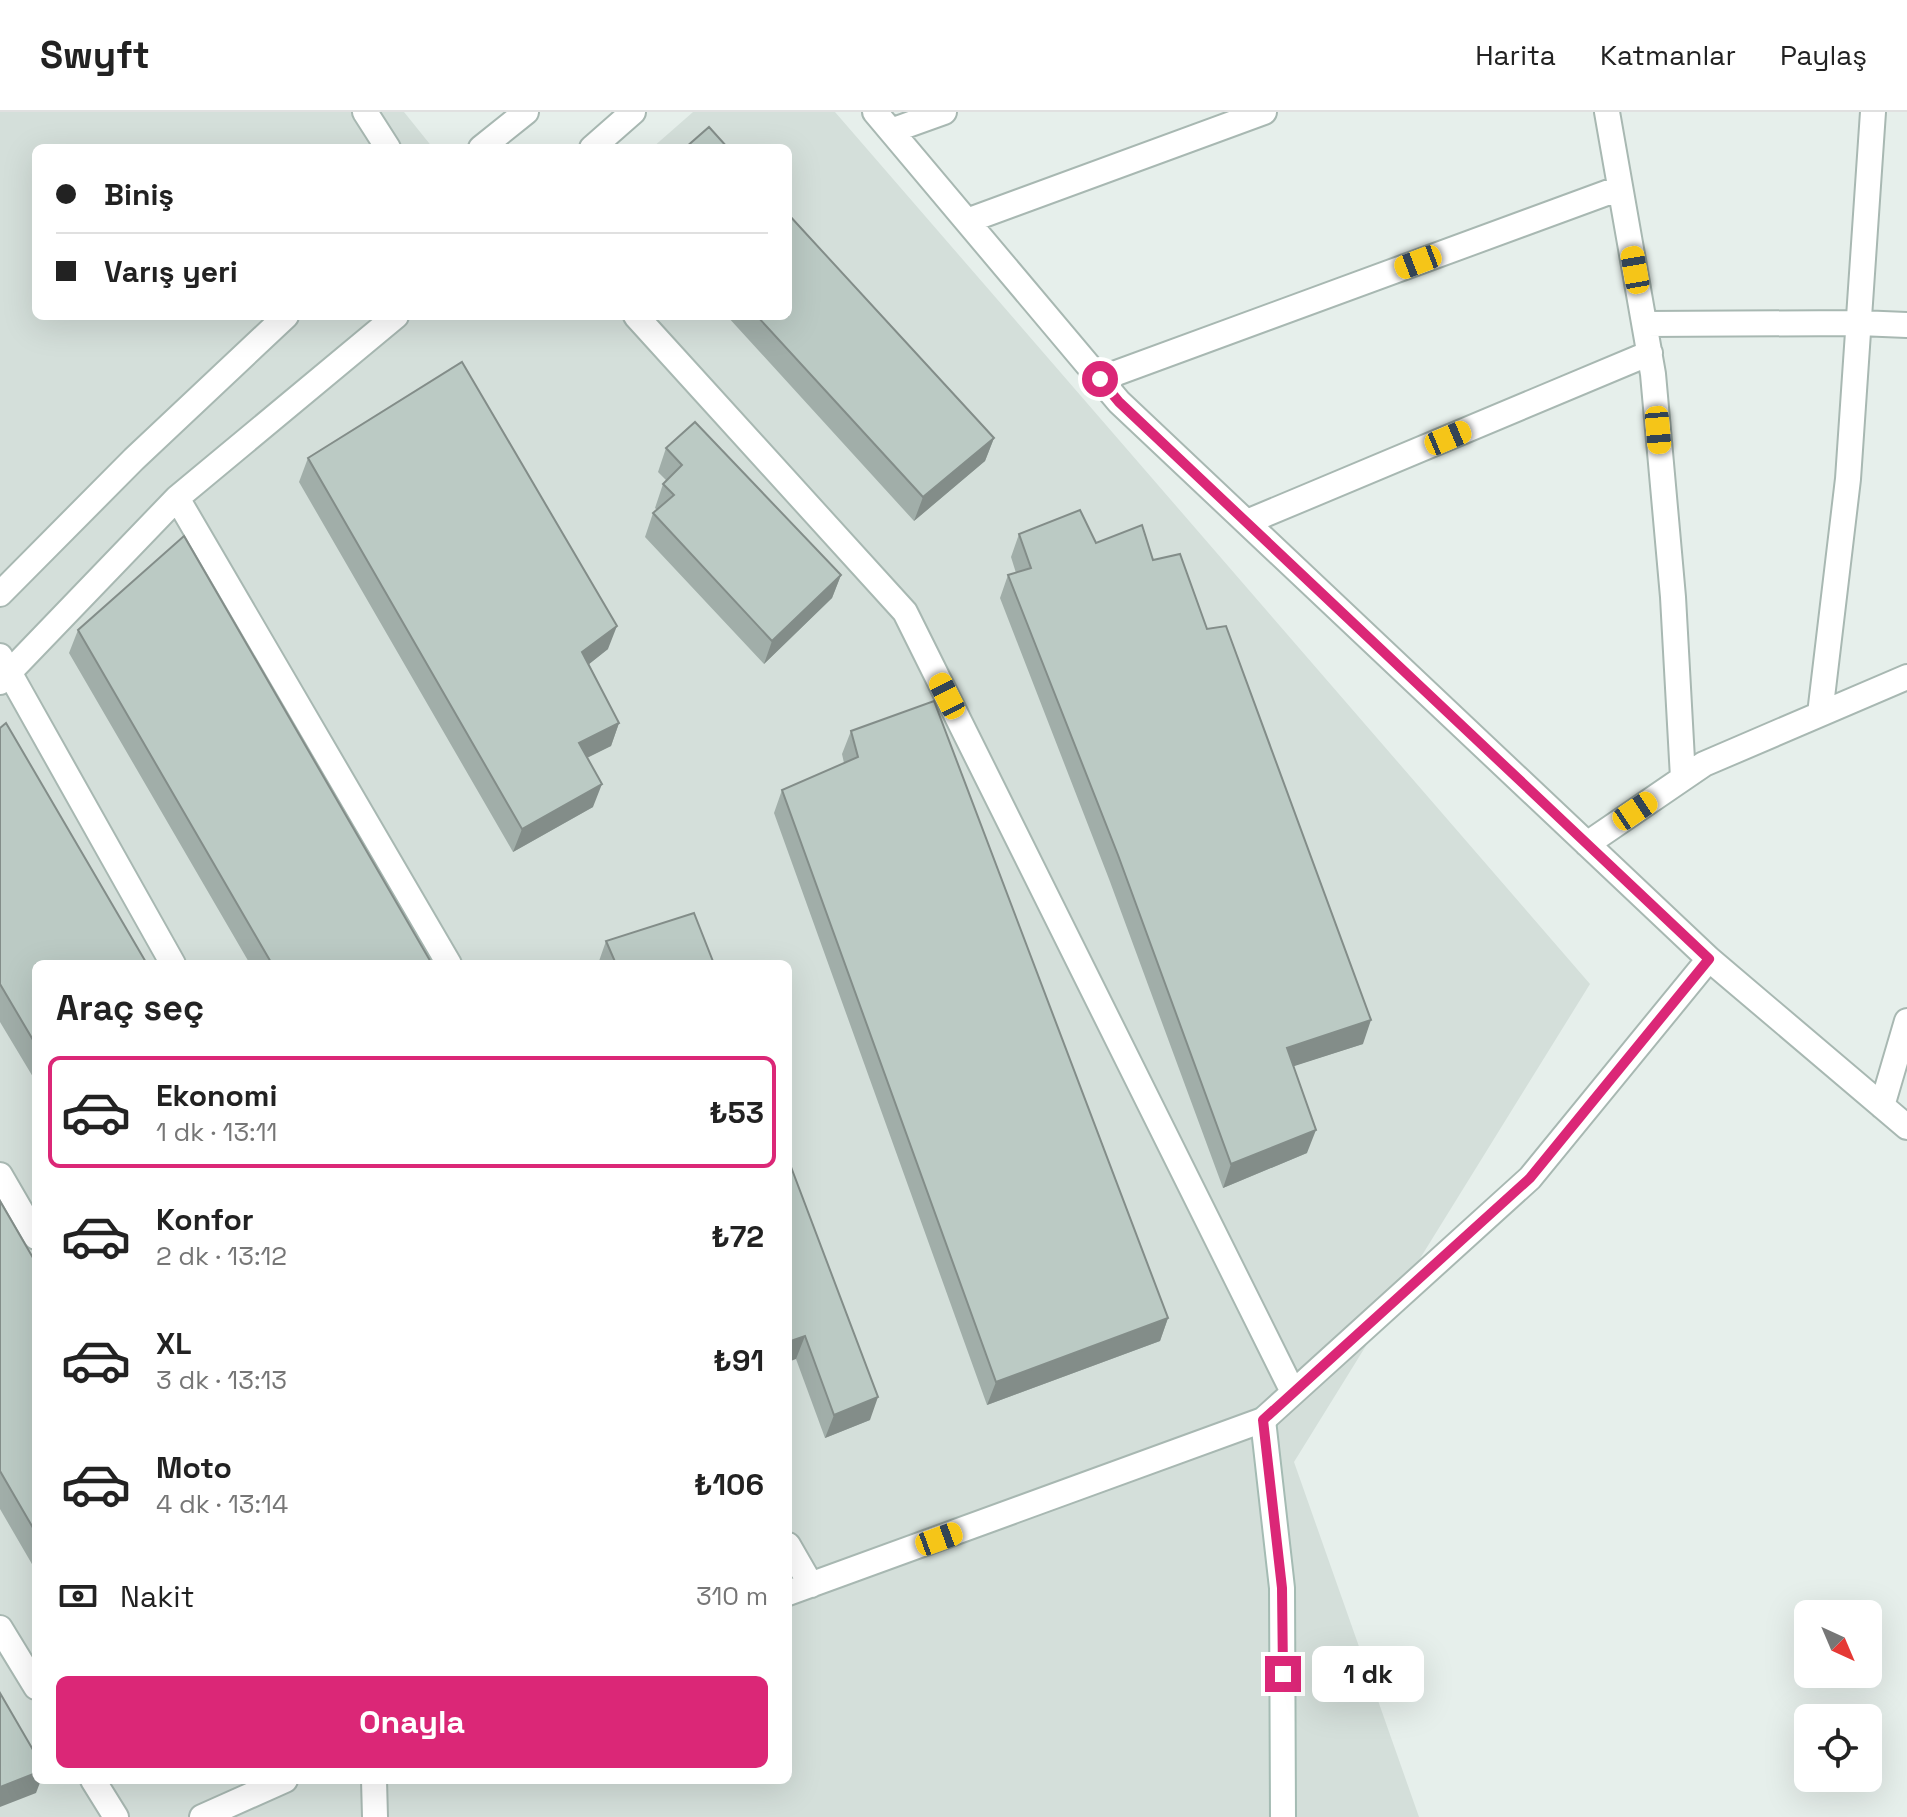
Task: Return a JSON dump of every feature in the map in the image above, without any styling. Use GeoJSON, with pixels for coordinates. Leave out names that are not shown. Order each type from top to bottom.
{"type":"FeatureCollection","features":[{"type":"Feature","properties":{"kind":"street"},"geometry":{"type":"LineString","coordinates":[[365,112],[385,144]]}},
{"type":"Feature","properties":{"kind":"street"},"geometry":{"type":"LineString","coordinates":[[486,144],[526,112]]}},
{"type":"Feature","properties":{"kind":"street"},"geometry":{"type":"LineString","coordinates":[[597,144],[633,112]]}},
{"type":"Feature","properties":{"kind":"street"},"geometry":{"type":"LineString","coordinates":[[875,112],[1119,402],[1709,959],[1907,1127]]}},
{"type":"Feature","properties":{"kind":"street"},"geometry":{"type":"LineString","coordinates":[[891,131],[944,112]]}},
{"type":"Feature","properties":{"kind":"street"},"geometry":{"type":"LineString","coordinates":[[967,221],[1264,112]]}},
{"type":"Feature","properties":{"kind":"street"},"geometry":{"type":"LineString","coordinates":[[1607,112],[1650,353],[1673,597],[1683,778]]}},
{"type":"Feature","properties":{"kind":"street"},"geometry":{"type":"LineString","coordinates":[[1820,714],[1848,479],[1873,112]]}},
{"type":"Feature","properties":{"kind":"street"},"geometry":{"type":"LineString","coordinates":[[1100,379],[1620,188]]}},
{"type":"Feature","properties":{"kind":"street"},"geometry":{"type":"LineString","coordinates":[[0,594],[134,459],[282,320]]}},
{"type":"Feature","properties":{"kind":"street"},"geometry":{"type":"LineString","coordinates":[[171,960],[3,670],[177,498],[391,320]]}},
{"type":"Feature","properties":{"kind":"street"},"geometry":{"type":"LineString","coordinates":[[640,320],[905,612],[1293,1392]]}},
{"type":"Feature","properties":{"kind":"street"},"geometry":{"type":"LineString","coordinates":[[1645,324],[1907,325]]}},
{"type":"Feature","properties":{"kind":"street"},"geometry":{"type":"LineString","coordinates":[[1247,522],[1650,353]]}},
{"type":"Feature","properties":{"kind":"street"},"geometry":{"type":"LineString","coordinates":[[177,498],[447,960]]}},
{"type":"Feature","properties":{"kind":"street"},"geometry":{"type":"LineString","coordinates":[[1587,844],[1704,764],[1907,677]]}},
{"type":"Feature","properties":{"kind":"street"},"geometry":{"type":"LineString","coordinates":[[792,1592],[1263,1420],[1530,1178],[1709,959]]}},
{"type":"Feature","properties":{"kind":"street"},"geometry":{"type":"LineString","coordinates":[[1882,1106],[1907,1021]]}},
{"type":"Feature","properties":{"kind":"street"},"geometry":{"type":"LineString","coordinates":[[0,1175],[32,1230]]}},
{"type":"Feature","properties":{"kind":"street"},"geometry":{"type":"LineString","coordinates":[[1263,1420],[1282,1588],[1283,1817]]}},
{"type":"Feature","properties":{"kind":"street"},"geometry":{"type":"LineString","coordinates":[[792,1552],[811,1585]]}},
{"type":"Feature","properties":{"kind":"street"},"geometry":{"type":"LineString","coordinates":[[0,1628],[32,1680]]}},
{"type":"Feature","properties":{"kind":"street"},"geometry":{"type":"LineString","coordinates":[[95,1784],[116,1817]]}},
{"type":"Feature","properties":{"kind":"street"},"geometry":{"type":"LineString","coordinates":[[202,1817],[276,1784]]}},
{"type":"Feature","properties":{"kind":"street"},"geometry":{"type":"LineString","coordinates":[[374,1784],[375,1817]]}},
{"type":"Feature","properties":{"kind":"shaded area"},"geometry":{"type":"Polygon","coordinates":[[[0,112],[404,112],[430,144],[32,144],[32,320],[792,320],[792,144],[657,144],[693,112],[835,112],[1590,984],[1294,1462],[1419,1817],[0,1817],[0,112]]]}},
{"type":"Feature","properties":{"kind":"building"},"geometry":{"type":"Polygon","coordinates":[[[709,127],[724,144],[690,144],[709,127]]]}},
{"type":"Feature","properties":{"kind":"building"},"geometry":{"type":"Polygon","coordinates":[[[792,218],[994,438],[923,497],[761,320],[792,320],[792,218]]]}},
{"type":"Feature","properties":{"kind":"building"},"geometry":{"type":"Polygon","coordinates":[[[462,362],[617,626],[582,652],[619,723],[579,743],[602,784],[522,829],[308,458],[462,362]]]}},
{"type":"Feature","properties":{"kind":"building"},"geometry":{"type":"Polygon","coordinates":[[[695,422],[841,575],[772,641],[653,513],[674,495],[663,484],[682,465],[666,448],[695,422]]]}},
{"type":"Feature","properties":{"kind":"building"},"geometry":{"type":"Polygon","coordinates":[[[1080,510],[1096,543],[1142,525],[1153,560],[1180,554],[1207,629],[1226,626],[1371,1020],[1287,1048],[1316,1130],[1231,1164],[1118,855],[1008,575],[1031,568],[1019,534],[1080,510]]]}},
{"type":"Feature","properties":{"kind":"building"},"geometry":{"type":"Polygon","coordinates":[[[184,536],[430,960],[270,960],[78,630],[184,536]]]}},
{"type":"Feature","properties":{"kind":"building"},"geometry":{"type":"Polygon","coordinates":[[[934,701],[1168,1318],[996,1382],[782,790],[858,757],[851,731],[934,701]]]}},
{"type":"Feature","properties":{"kind":"building"},"geometry":{"type":"Polygon","coordinates":[[[6,723],[145,960],[32,960],[32,1038],[0,984],[0,728],[6,723]]]}},
{"type":"Feature","properties":{"kind":"building"},"geometry":{"type":"Polygon","coordinates":[[[694,913],[712,960],[614,960],[606,941],[694,913]]]}},
{"type":"Feature","properties":{"kind":"building"},"geometry":{"type":"Polygon","coordinates":[[[792,1170],[878,1397],[834,1415],[805,1336],[792,1341],[792,1170]]]}},
{"type":"Feature","properties":{"kind":"building"},"geometry":{"type":"Polygon","coordinates":[[[0,1201],[32,1256],[32,1526],[0,1471],[0,1201]]]}},
{"type":"Feature","properties":{"kind":"building"},"geometry":{"type":"Polygon","coordinates":[[[0,1693],[32,1748],[32,1775],[0,1787],[0,1693]]]}},
{"type":"Feature","properties":{"kind":"route"},"geometry":{"type":"LineString","coordinates":[[1100,379],[1119,402],[1709,959],[1530,1178],[1263,1420],[1282,1588],[1283,1674]]}}]}
